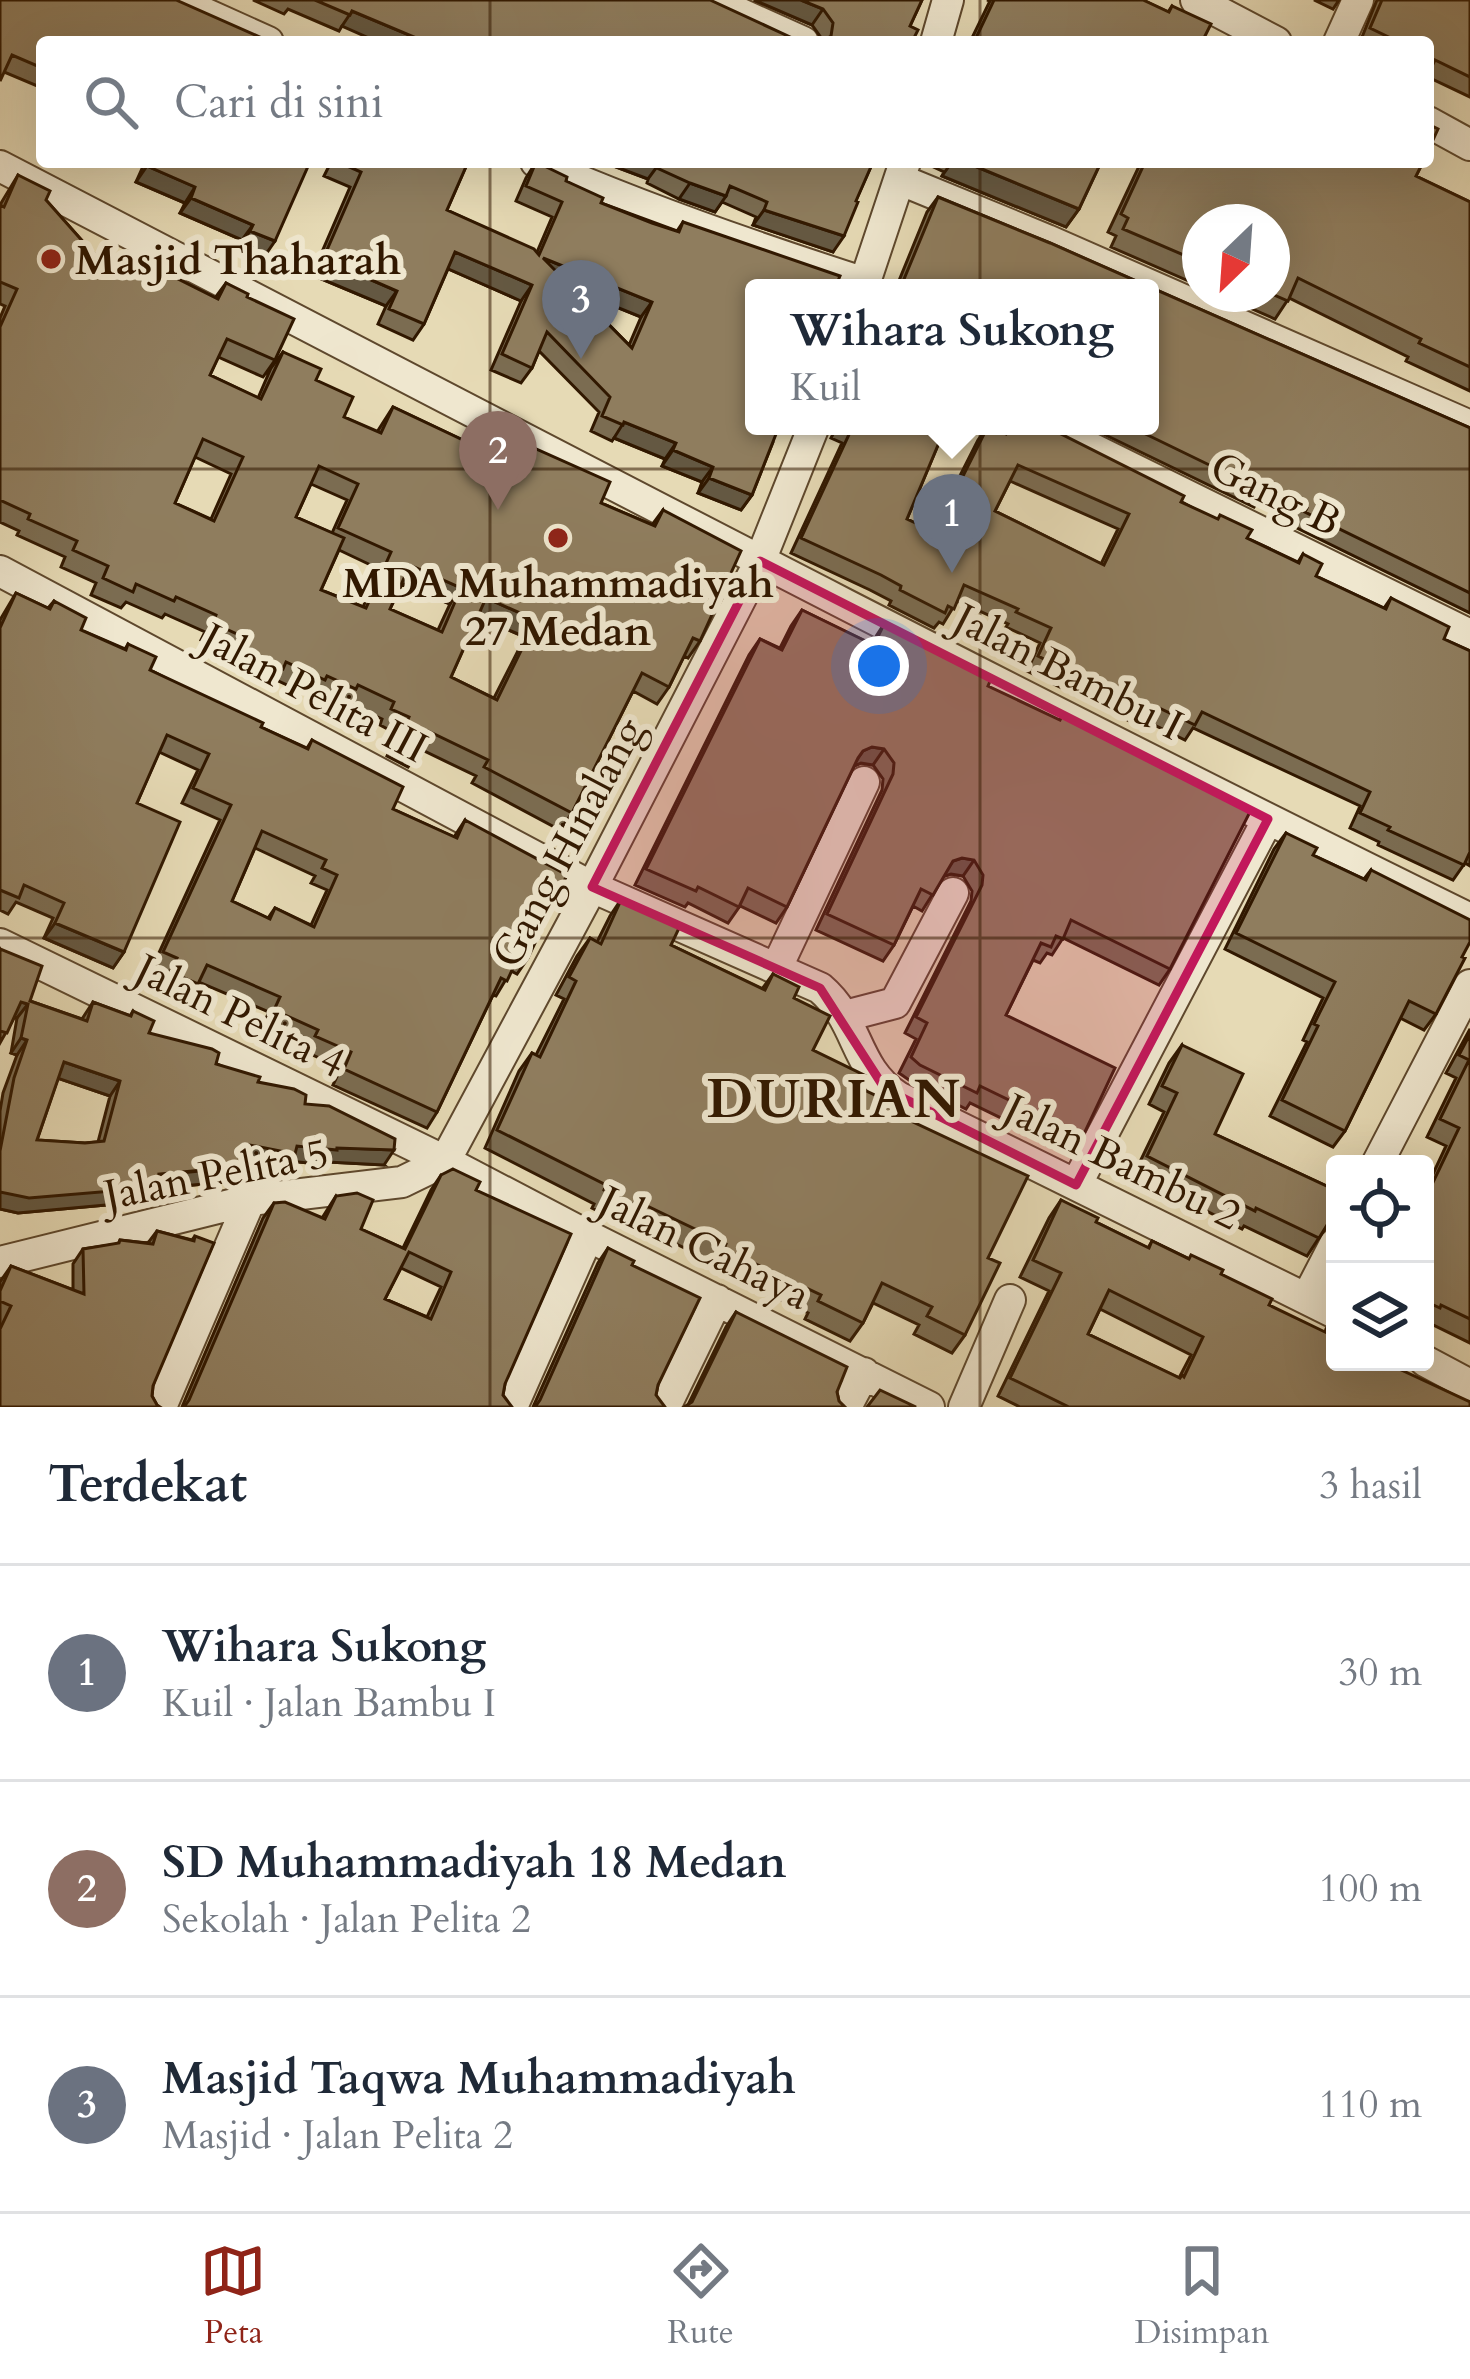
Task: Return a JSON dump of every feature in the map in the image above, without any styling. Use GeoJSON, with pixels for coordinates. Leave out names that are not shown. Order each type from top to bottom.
{"type":"FeatureCollection","features":[{"type":"Feature","properties":{"kind":"street"},"geometry":{"type":"LineString","coordinates":[[175,0],[255,36]]}},
{"type":"Feature","properties":{"kind":"street"},"geometry":{"type":"LineString","coordinates":[[710,0],[790,36]]}},
{"type":"Feature","properties":{"kind":"street"},"geometry":{"type":"LineString","coordinates":[[938,36],[948,0]]}},
{"type":"Feature","properties":{"kind":"street"},"geometry":{"type":"LineString","coordinates":[[1196,0],[1265,36]]}},
{"type":"Feature","properties":{"kind":"street"},"geometry":{"type":"LineString","coordinates":[[1342,36],[1358,0]]}},
{"type":"Feature","properties":{"kind":"street"},"geometry":{"type":"LineString","coordinates":[[1434,125],[1470,145]]}},
{"type":"Feature","properties":{"kind":"street","name":"Jalan Bambu I"},"geometry":{"type":"LineString","coordinates":[[0,166],[760,561],[1470,919]]}},
{"type":"Feature","properties":{"kind":"street"},"geometry":{"type":"LineString","coordinates":[[550,168],[615,197],[844,279]]}},
{"type":"Feature","properties":{"kind":"street"},"geometry":{"type":"LineString","coordinates":[[866,279],[903,171],[1136,279]]}},
{"type":"Feature","properties":{"kind":"street"},"geometry":{"type":"LineString","coordinates":[[1159,289],[1470,426]]}},
{"type":"Feature","properties":{"kind":"street","name":"Gang Hinalang"},"geometry":{"type":"LineString","coordinates":[[446,1161],[760,561],[810,435]]}},
{"type":"Feature","properties":{"kind":"street","name":"Gang B"},"geometry":{"type":"LineString","coordinates":[[1064,435],[1470,635]]}},
{"type":"Feature","properties":{"kind":"street","name":"Jalan Pelita III"},"geometry":{"type":"LineString","coordinates":[[0,571],[592,887]]}},
{"type":"Feature","properties":{"kind":"street"},"geometry":{"type":"LineString","coordinates":[[776,967],[864,782]]}},
{"type":"Feature","properties":{"kind":"street"},"geometry":{"type":"LineString","coordinates":[[1076,1185],[1268,819]]}},
{"type":"Feature","properties":{"kind":"street","name":"Jalan Bambu 2"},"geometry":{"type":"LineString","coordinates":[[592,887],[820,988],[844,1016],[871,1074],[885,1089],[1326,1308]]}},
{"type":"Feature","properties":{"kind":"street"},"geometry":{"type":"LineString","coordinates":[[844,1016],[895,1003],[953,893]]}},
{"type":"Feature","properties":{"kind":"street","name":"Jalan Pelita 4"},"geometry":{"type":"LineString","coordinates":[[0,944],[446,1161]]}},
{"type":"Feature","properties":{"kind":"street"},"geometry":{"type":"LineString","coordinates":[[1382,1155],[1470,985]]}},
{"type":"Feature","properties":{"kind":"street","name":"Jalan Pelita 5"},"geometry":{"type":"LineString","coordinates":[[0,1262],[250,1200],[402,1182],[446,1161]]}},
{"type":"Feature","properties":{"kind":"street","name":"Jalan Cahaya"},"geometry":{"type":"LineString","coordinates":[[446,1161],[929,1407]]}},
{"type":"Feature","properties":{"kind":"street"},"geometry":{"type":"LineString","coordinates":[[161,1407],[250,1200]]}},
{"type":"Feature","properties":{"kind":"street"},"geometry":{"type":"LineString","coordinates":[[512,1407],[588,1236]]}},
{"type":"Feature","properties":{"kind":"street"},"geometry":{"type":"LineString","coordinates":[[1307,1298],[1326,1261]]}},
{"type":"Feature","properties":{"kind":"street"},"geometry":{"type":"LineString","coordinates":[[665,1407],[717,1300]]}},
{"type":"Feature","properties":{"kind":"street"},"geometry":{"type":"LineString","coordinates":[[964,1407],[1010,1300]]}},
{"type":"Feature","properties":{"kind":"street"},"geometry":{"type":"LineString","coordinates":[[1434,1366],[1470,1385]]}},
{"type":"Feature","properties":{"kind":"street"},"geometry":{"type":"LineString","coordinates":[[846,1407],[864,1372]]}},
{"type":"Feature","properties":{"kind":"highlighted area"},"geometry":{"type":"Polygon","coordinates":[[[760,561],[1268,819],[1076,1185],[885,1089],[820,988],[592,887],[760,561]]]}},
{"type":"Feature","properties":{"kind":"building"},"geometry":{"type":"Polygon","coordinates":[[[0,0],[176,0],[257,36],[36,36],[36,65],[12,55],[0,81],[0,0]]]}},
{"type":"Feature","properties":{"kind":"building"},"geometry":{"type":"Polygon","coordinates":[[[315,0],[710,0],[788,36],[412,36],[352,11],[350,15],[315,0]]]}},
{"type":"Feature","properties":{"kind":"building"},"geometry":{"type":"Polygon","coordinates":[[[801,0],[922,0],[910,26],[918,30],[915,36],[831,36],[833,23],[823,9],[801,0]]]}},
{"type":"Feature","properties":{"kind":"building"},"geometry":{"type":"Polygon","coordinates":[[[994,0],[1143,0],[1169,12],[1172,6],[1211,24],[1205,36],[977,36],[994,0]]]}},
{"type":"Feature","properties":{"kind":"building"},"geometry":{"type":"Polygon","coordinates":[[[1382,0],[1470,0],[1470,77],[1434,62],[1434,36],[1387,36],[1370,28],[1382,0]]]}},
{"type":"Feature","properties":{"kind":"building"},"geometry":{"type":"Polygon","coordinates":[[[152,168],[307,168],[275,241],[250,231],[253,225],[191,198],[195,187],[152,168]]]}},
{"type":"Feature","properties":{"kind":"building"},"geometry":{"type":"Polygon","coordinates":[[[352,168],[465,168],[447,210],[539,255],[562,202],[526,186],[534,168],[548,168],[603,198],[601,203],[652,223],[679,232],[683,222],[840,276],[745,279],[745,435],[776,435],[752,495],[709,478],[713,467],[673,450],[676,443],[602,416],[610,397],[547,332],[532,368],[502,354],[532,285],[455,252],[424,324],[389,309],[397,291],[323,259],[361,172],[352,168]],[[543,258],[632,348],[652,302],[543,258]]]}},
{"type":"Feature","properties":{"kind":"building"},"geometry":{"type":"Polygon","coordinates":[[[657,168],[870,168],[844,236],[764,210],[767,202],[730,186],[726,196],[657,168]]]}},
{"type":"Feature","properties":{"kind":"building"},"geometry":{"type":"Polygon","coordinates":[[[980,168],[1098,168],[1079,209],[980,168]]]}},
{"type":"Feature","properties":{"kind":"building"},"geometry":{"type":"Polygon","coordinates":[[[1142,168],[1420,168],[1416,176],[1470,202],[1470,367],[1298,278],[1290,296],[1290,204],[1182,204],[1182,254],[1123,229],[1128,218],[1121,214],[1142,168]]]}},
{"type":"Feature","properties":{"kind":"building"},"geometry":{"type":"Polygon","coordinates":[[[18,175],[50,191],[46,200],[93,253],[147,276],[152,266],[218,299],[226,283],[294,319],[275,360],[227,339],[210,375],[261,399],[283,352],[321,369],[316,380],[353,397],[344,417],[381,433],[393,407],[465,441],[467,435],[501,450],[507,436],[610,482],[601,503],[655,526],[663,510],[741,551],[700,641],[693,638],[669,687],[642,673],[572,813],[484,767],[488,760],[428,731],[420,750],[399,739],[409,717],[391,709],[394,702],[286,662],[283,669],[244,651],[250,640],[213,623],[216,615],[176,597],[174,601],[136,584],[133,592],[103,578],[108,566],[73,550],[77,541],[28,519],[30,514],[0,500],[0,327],[17,289],[0,282],[0,205],[4,207],[18,175]],[[203,439],[175,503],[214,521],[243,457],[203,439]],[[319,466],[296,517],[344,538],[321,590],[366,608],[391,552],[338,528],[358,484],[319,466]],[[410,565],[390,609],[442,632],[461,588],[410,565]],[[486,598],[451,677],[497,700],[536,620],[486,598]]]}},
{"type":"Feature","properties":{"kind":"building"},"geometry":{"type":"Polygon","coordinates":[[[938,197],[1132,279],[904,279],[938,197]]]}},
{"type":"Feature","properties":{"kind":"building"},"geometry":{"type":"Polygon","coordinates":[[[1159,291],[1182,301],[1182,312],[1207,312],[1470,428],[1470,593],[1305,512],[1307,508],[1148,435],[1159,435],[1159,291]]]}},
{"type":"Feature","properties":{"kind":"building"},"geometry":{"type":"Polygon","coordinates":[[[849,435],[942,435],[907,519],[935,532],[984,435],[1063,435],[1184,496],[1181,502],[1252,530],[1247,538],[1299,563],[1303,554],[1322,564],[1316,576],[1386,609],[1391,598],[1449,627],[1444,639],[1470,651],[1470,852],[1464,865],[1360,813],[1370,792],[1202,712],[1195,725],[1157,707],[1154,713],[1038,656],[1051,628],[1016,612],[1018,609],[964,585],[954,609],[948,606],[945,613],[881,575],[801,538],[849,435]],[[1018,465],[995,511],[1104,565],[1129,514],[1018,465]]]}},
{"type":"Feature","properties":{"kind":"building"},"geometry":{"type":"Polygon","coordinates":[[[16,593],[50,609],[54,601],[86,618],[81,630],[156,657],[150,670],[308,749],[312,740],[403,787],[393,809],[457,838],[465,820],[567,875],[528,958],[519,955],[507,981],[501,978],[437,1112],[344,1069],[351,1052],[274,1010],[280,997],[207,965],[198,984],[170,972],[177,958],[163,952],[231,805],[193,788],[209,754],[167,735],[137,803],[180,822],[124,952],[55,923],[64,903],[24,885],[19,898],[0,890],[0,628],[16,593]],[[262,831],[232,901],[270,919],[275,908],[314,927],[337,875],[322,868],[326,860],[262,831]]]}},
{"type":"Feature","properties":{"kind":"building"},"geometry":{"type":"Polygon","coordinates":[[[802,610],[874,645],[884,624],[991,679],[988,686],[1060,720],[1062,716],[1082,725],[1251,810],[1170,969],[1071,920],[1063,939],[1056,936],[1051,947],[1041,943],[1006,1015],[1115,1068],[1083,1136],[980,1086],[977,1093],[911,1057],[927,1023],[916,1017],[982,885],[983,875],[974,860],[953,861],[933,895],[921,889],[894,945],[827,914],[893,774],[894,763],[884,749],[872,747],[858,758],[787,907],[748,888],[739,907],[646,869],[760,639],[782,650],[802,610]]]}},
{"type":"Feature","properties":{"kind":"building"},"geometry":{"type":"Polygon","coordinates":[[[1286,833],[1317,848],[1313,855],[1366,880],[1371,870],[1470,920],[1465,958],[1436,1014],[1409,1001],[1345,1131],[1282,1100],[1335,982],[1236,933],[1286,833]]]}},
{"type":"Feature","properties":{"kind":"building"},"geometry":{"type":"Polygon","coordinates":[[[622,898],[681,924],[671,945],[765,990],[773,974],[799,987],[794,998],[830,1016],[813,1050],[866,1076],[860,1088],[896,1105],[892,1112],[1028,1176],[988,1258],[1000,1263],[965,1335],[927,1316],[932,1307],[882,1283],[863,1323],[818,1301],[821,1295],[724,1249],[726,1244],[604,1190],[606,1185],[497,1130],[532,1053],[540,1057],[576,981],[569,977],[590,938],[601,944],[622,898]]]}},
{"type":"Feature","properties":{"kind":"building"},"geometry":{"type":"Polygon","coordinates":[[[0,949],[42,966],[30,1001],[87,1021],[93,1002],[131,1016],[133,1011],[154,1021],[149,1033],[212,1049],[219,1053],[216,1064],[260,1077],[258,1082],[294,1089],[306,1095],[305,1104],[329,1106],[395,1139],[394,1150],[297,1146],[295,1154],[245,1144],[247,1166],[159,1174],[161,1187],[29,1198],[0,1192],[0,1151],[14,1078],[27,1040],[21,1038],[28,1004],[21,1002],[7,1033],[0,1031],[0,949]],[[64,1062],[37,1140],[104,1141],[120,1081],[64,1062]]]}},
{"type":"Feature","properties":{"kind":"building"},"geometry":{"type":"Polygon","coordinates":[[[1470,1034],[1470,1319],[1434,1305],[1434,1180],[1459,1128],[1440,1119],[1469,1060],[1459,1055],[1470,1034]]]}},
{"type":"Feature","properties":{"kind":"building"},"geometry":{"type":"Polygon","coordinates":[[[1182,1045],[1243,1074],[1215,1134],[1326,1186],[1326,1227],[1319,1238],[1147,1156],[1177,1093],[1162,1086],[1182,1045]]]}},
{"type":"Feature","properties":{"kind":"building"},"geometry":{"type":"Polygon","coordinates":[[[453,1169],[480,1182],[476,1190],[571,1234],[505,1384],[503,1395],[512,1407],[184,1407],[274,1203],[285,1202],[325,1219],[336,1196],[357,1193],[373,1200],[361,1229],[405,1249],[441,1175],[453,1169]],[[409,1252],[385,1299],[431,1319],[451,1272],[409,1252]]]}},
{"type":"Feature","properties":{"kind":"building"},"geometry":{"type":"Polygon","coordinates":[[[1061,1200],[1149,1248],[1152,1241],[1223,1270],[1221,1274],[1272,1299],[1269,1305],[1326,1329],[1326,1371],[1403,1371],[1470,1402],[1470,1407],[1069,1407],[1010,1378],[1061,1273],[1033,1260],[1061,1200]],[[1109,1290],[1088,1334],[1184,1377],[1203,1337],[1109,1290]]]}},
{"type":"Feature","properties":{"kind":"building"},"geometry":{"type":"Polygon","coordinates":[[[157,1231],[214,1243],[153,1386],[152,1396],[160,1407],[0,1407],[0,1329],[11,1306],[0,1301],[0,1291],[11,1266],[84,1294],[83,1249],[120,1240],[153,1244],[157,1231]]]}},
{"type":"Feature","properties":{"kind":"building"},"geometry":{"type":"Polygon","coordinates":[[[608,1248],[700,1298],[658,1385],[656,1395],[665,1407],[535,1407],[540,1400],[608,1248]]]}},
{"type":"Feature","properties":{"kind":"building"},"geometry":{"type":"Polygon","coordinates":[[[736,1312],[847,1367],[837,1392],[845,1407],[684,1407],[692,1402],[736,1312]]]}},
{"type":"Feature","properties":{"kind":"building"},"geometry":{"type":"Polygon","coordinates":[[[880,1390],[916,1407],[867,1407],[880,1390]]]}},
{"type":"Feature","properties":{"kind":"place","name":"Masjid Thaharah"},"geometry":{"type":"Point","coordinates":[51,259]}},
{"type":"Feature","properties":{"kind":"place","name":"Masjid Taqwa Muhammadiyah"},"geometry":{"type":"Point","coordinates":[581,359]}},
{"type":"Feature","properties":{"kind":"place","name":"SD Muhammadiyah 18 Medan"},"geometry":{"type":"Point","coordinates":[498,510]}},
{"type":"Feature","properties":{"kind":"place","name":"MDA Muhammadiyah 27 Medan"},"geometry":{"type":"Point","coordinates":[558,538]}},
{"type":"Feature","properties":{"kind":"place","name":"Wihara Sukong"},"geometry":{"type":"Point","coordinates":[952,573]}},
{"type":"Feature","properties":{"kind":"district","name":"DURIAN"},"geometry":{"type":"Point","coordinates":[835,1098]}}]}
